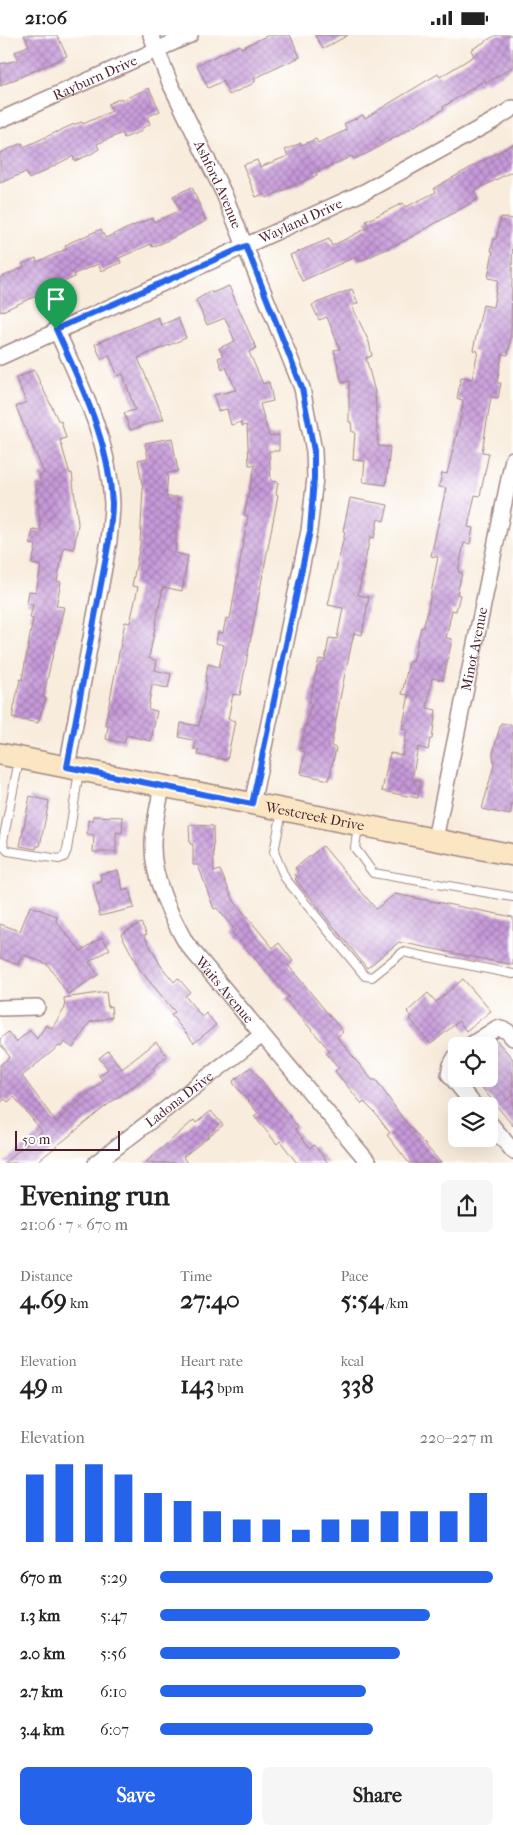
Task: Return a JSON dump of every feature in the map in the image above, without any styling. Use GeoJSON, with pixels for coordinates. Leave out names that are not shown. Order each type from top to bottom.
{"type":"FeatureCollection","features":[{"type":"Feature","properties":{"kind":"street","name":"Ashford Avenue"},"geometry":{"type":"LineString","coordinates":[[152,35],[157,51],[246,246],[302,388],[314,451],[310,531],[252,804]]}},
{"type":"Feature","properties":{"kind":"street","name":"Rayburn Drive"},"geometry":{"type":"LineString","coordinates":[[0,120],[190,35]]}},
{"type":"Feature","properties":{"kind":"street","name":"Wayland Drive"},"geometry":{"type":"LineString","coordinates":[[0,357],[56,329],[366,191],[513,108]]}},
{"type":"Feature","properties":{"kind":"street"},"geometry":{"type":"LineString","coordinates":[[56,329],[94,413],[106,459],[112,503],[109,541],[73,769]]}},
{"type":"Feature","properties":{"kind":"street","name":"Minot Avenue"},"geometry":{"type":"LineString","coordinates":[[435,839],[513,459]]}},
{"type":"Feature","properties":{"kind":"street","name":"Westcreek Drive"},"geometry":{"type":"LineString","coordinates":[[10,756],[513,855]]}},
{"type":"Feature","properties":{"kind":"street","name":"Waits Avenue"},"geometry":{"type":"LineString","coordinates":[[162,786],[153,844],[155,869],[172,919],[186,943],[369,1163]]}},
{"type":"Feature","properties":{"kind":"street"},"geometry":{"type":"LineString","coordinates":[[0,1008],[37,1007]]}},
{"type":"Feature","properties":{"kind":"street"},"geometry":{"type":"LineString","coordinates":[[483,1037],[497,1028],[507,1031],[513,1038]]}},
{"type":"Feature","properties":{"kind":"street","name":"Ladona Drive"},"geometry":{"type":"LineString","coordinates":[[96,1163],[262,1035]]}},
{"type":"Feature","properties":{"kind":"street"},"geometry":{"type":"LineString","coordinates":[[460,1087],[468,1097]]}},
{"type":"Feature","properties":{"kind":"street"},"geometry":{"type":"LineString","coordinates":[[498,1133],[513,1151]]}},
{"type":"Feature","properties":{"kind":"lane"},"geometry":{"type":"LineString","coordinates":[[10,756],[3,841],[4,847],[8,851],[59,859],[64,857],[73,769]]}},
{"type":"Feature","properties":{"kind":"lane"},"geometry":{"type":"LineString","coordinates":[[282,809],[274,852],[284,878],[365,976],[372,977],[403,952],[513,974]]}},
{"type":"Feature","properties":{"kind":"lane"},"geometry":{"type":"LineString","coordinates":[[358,824],[355,848],[373,873],[513,897]]}},
{"type":"Feature","properties":{"kind":"building"},"geometry":{"type":"Polygon","coordinates":[[[24,35],[57,35],[67,56],[0,86],[0,64],[19,60],[15,52],[29,45],[24,35]]]}},
{"type":"Feature","properties":{"kind":"building"},"geometry":{"type":"Polygon","coordinates":[[[269,35],[290,35],[300,57],[255,78],[255,82],[229,95],[223,81],[208,88],[197,65],[240,45],[241,48],[269,35]]]}},
{"type":"Feature","properties":{"kind":"building"},"geometry":{"type":"Polygon","coordinates":[[[315,35],[348,35],[323,49],[315,35]]]}},
{"type":"Feature","properties":{"kind":"building"},"geometry":{"type":"Polygon","coordinates":[[[496,35],[513,35],[513,67],[486,83],[485,80],[443,107],[444,109],[368,153],[354,159],[352,156],[316,172],[317,175],[266,198],[264,194],[256,197],[243,165],[257,160],[260,167],[288,156],[285,150],[301,143],[302,145],[316,139],[318,143],[347,130],[344,124],[363,115],[365,118],[438,74],[440,77],[474,56],[471,50],[496,35]]]}},
{"type":"Feature","properties":{"kind":"building"},"geometry":{"type":"Polygon","coordinates":[[[149,88],[160,111],[147,117],[150,124],[141,129],[142,131],[124,138],[122,133],[97,144],[99,149],[91,154],[75,161],[73,156],[29,179],[26,172],[0,183],[0,153],[22,143],[24,147],[72,125],[82,122],[83,124],[112,111],[108,104],[149,88]]]}},
{"type":"Feature","properties":{"kind":"building"},"geometry":{"type":"Polygon","coordinates":[[[513,144],[513,171],[474,191],[478,199],[406,240],[358,262],[355,257],[302,281],[290,255],[329,239],[332,246],[369,227],[366,221],[403,203],[406,207],[436,192],[434,188],[513,144]]]}},
{"type":"Feature","properties":{"kind":"building"},"geometry":{"type":"Polygon","coordinates":[[[192,187],[206,221],[162,243],[152,247],[151,244],[119,258],[121,263],[101,271],[98,264],[74,274],[75,277],[49,288],[51,293],[38,299],[36,296],[0,312],[0,278],[24,267],[22,264],[36,258],[37,262],[67,249],[65,246],[69,243],[101,229],[105,238],[152,218],[154,222],[180,210],[173,196],[192,187]]]}},
{"type":"Feature","properties":{"kind":"building"},"geometry":{"type":"Polygon","coordinates":[[[501,217],[513,219],[511,338],[508,355],[502,354],[497,383],[501,383],[498,398],[491,397],[482,452],[489,453],[480,496],[475,495],[468,527],[473,528],[470,544],[464,543],[458,572],[462,573],[457,594],[460,595],[456,611],[452,610],[446,638],[452,639],[443,680],[432,678],[427,708],[436,710],[432,739],[430,739],[428,750],[418,747],[412,779],[421,781],[418,798],[382,791],[390,753],[402,755],[407,730],[402,729],[409,695],[402,694],[409,661],[413,662],[421,627],[423,628],[427,614],[438,557],[431,556],[446,488],[439,487],[442,473],[447,474],[461,417],[463,400],[457,399],[461,377],[472,379],[478,351],[473,350],[483,305],[493,307],[498,280],[488,278],[493,251],[491,251],[501,217]]]}},
{"type":"Feature","properties":{"kind":"building"},"geometry":{"type":"Polygon","coordinates":[[[229,286],[256,348],[249,352],[263,384],[269,382],[273,401],[260,404],[269,436],[279,435],[279,451],[269,451],[271,481],[278,482],[276,494],[278,495],[240,695],[233,694],[228,719],[235,721],[227,760],[198,755],[199,750],[194,749],[196,741],[179,737],[181,723],[199,726],[207,682],[205,682],[208,664],[219,667],[224,645],[216,643],[218,632],[223,633],[226,618],[230,619],[248,516],[244,515],[255,465],[249,465],[247,425],[242,426],[241,422],[231,425],[227,409],[218,411],[214,395],[236,390],[226,367],[222,369],[218,358],[223,356],[219,348],[235,341],[225,318],[207,325],[196,300],[211,291],[212,293],[229,286]]]}},
{"type":"Feature","properties":{"kind":"building"},"geometry":{"type":"Polygon","coordinates":[[[352,289],[358,303],[352,306],[369,342],[372,356],[366,358],[375,392],[378,446],[390,447],[386,485],[363,482],[365,461],[353,460],[355,432],[352,432],[351,422],[349,422],[349,381],[342,383],[334,350],[340,349],[327,317],[319,320],[312,305],[352,289]]]}},
{"type":"Feature","properties":{"kind":"building"},"geometry":{"type":"Polygon","coordinates":[[[158,317],[161,325],[178,318],[186,338],[138,358],[164,419],[130,430],[124,413],[135,410],[123,374],[118,376],[109,355],[101,359],[95,344],[158,317]]]}},
{"type":"Feature","properties":{"kind":"building"},"geometry":{"type":"Polygon","coordinates":[[[34,370],[59,422],[61,421],[66,438],[60,440],[70,474],[72,473],[78,524],[74,549],[64,547],[57,581],[61,582],[56,606],[64,607],[43,697],[46,698],[38,723],[12,718],[20,679],[22,680],[33,619],[30,618],[33,605],[27,604],[29,591],[36,592],[41,566],[32,564],[36,545],[30,544],[33,530],[41,531],[36,485],[42,484],[39,475],[44,473],[16,407],[26,402],[16,378],[34,370]]]}},
{"type":"Feature","properties":{"kind":"building"},"geometry":{"type":"Polygon","coordinates":[[[172,438],[178,471],[168,473],[166,497],[178,497],[175,553],[188,556],[182,591],[163,587],[149,658],[157,661],[155,670],[171,674],[168,688],[152,685],[148,709],[157,711],[151,741],[126,735],[124,743],[106,739],[108,726],[105,725],[125,622],[130,623],[138,587],[132,586],[140,545],[143,489],[138,460],[148,458],[145,443],[172,438]]]}},
{"type":"Feature","properties":{"kind":"building"},"geometry":{"type":"Polygon","coordinates":[[[350,498],[388,505],[384,521],[378,519],[374,538],[370,537],[358,595],[369,597],[362,635],[354,633],[343,683],[331,746],[336,748],[329,780],[301,774],[305,752],[300,751],[319,659],[325,660],[329,638],[337,639],[343,608],[328,605],[345,532],[343,531],[350,498]]]}},
{"type":"Feature","properties":{"kind":"building"},"geometry":{"type":"Polygon","coordinates":[[[501,723],[513,725],[513,801],[510,815],[482,809],[494,765],[493,753],[501,723]]]}},
{"type":"Feature","properties":{"kind":"building"},"geometry":{"type":"Polygon","coordinates":[[[30,796],[49,801],[40,846],[37,846],[36,849],[20,846],[30,796]]]}},
{"type":"Feature","properties":{"kind":"building"},"geometry":{"type":"Polygon","coordinates":[[[93,816],[123,817],[122,833],[116,832],[116,852],[93,852],[94,835],[87,835],[88,820],[93,821],[93,816]]]}},
{"type":"Feature","properties":{"kind":"building"},"geometry":{"type":"Polygon","coordinates":[[[189,825],[213,826],[214,872],[220,870],[234,901],[273,948],[279,943],[293,961],[288,965],[343,1032],[337,1037],[372,1080],[376,1080],[404,1120],[441,1163],[409,1163],[387,1135],[390,1133],[375,1113],[364,1102],[362,1104],[335,1071],[339,1068],[326,1053],[330,1051],[285,999],[289,997],[232,933],[235,930],[217,908],[214,909],[198,865],[193,865],[193,844],[190,844],[189,825]]]}},
{"type":"Feature","properties":{"kind":"building"},"geometry":{"type":"Polygon","coordinates":[[[323,846],[376,909],[395,894],[513,917],[513,965],[399,942],[367,968],[295,879],[297,877],[295,874],[298,871],[295,868],[323,846]]]}},
{"type":"Feature","properties":{"kind":"building"},"geometry":{"type":"Polygon","coordinates":[[[118,870],[123,891],[129,889],[134,908],[100,916],[93,884],[102,882],[100,874],[118,870]]]}},
{"type":"Feature","properties":{"kind":"building"},"geometry":{"type":"Polygon","coordinates":[[[30,906],[57,916],[56,921],[81,951],[102,937],[110,949],[89,962],[98,975],[68,994],[47,964],[22,954],[18,965],[0,958],[0,924],[20,931],[30,906]]]}},
{"type":"Feature","properties":{"kind":"building"},"geometry":{"type":"Polygon","coordinates":[[[141,923],[147,934],[144,935],[161,966],[174,982],[178,978],[190,992],[185,996],[202,1017],[206,1013],[216,1025],[194,1043],[171,1015],[175,1012],[140,970],[121,934],[141,923]]]}},
{"type":"Feature","properties":{"kind":"building"},"geometry":{"type":"Polygon","coordinates":[[[463,979],[491,1011],[466,1031],[459,1021],[431,1044],[410,1019],[412,1017],[407,1012],[428,993],[436,1002],[463,979]]]}},
{"type":"Feature","properties":{"kind":"building"},"geometry":{"type":"Polygon","coordinates":[[[106,992],[108,1007],[111,1006],[112,1017],[90,1022],[73,1048],[64,1042],[61,1047],[59,1046],[22,1076],[56,1122],[103,1081],[99,1076],[108,1069],[99,1058],[108,1051],[122,1069],[156,1042],[167,1056],[153,1068],[155,1070],[106,1106],[35,1163],[4,1163],[42,1131],[14,1097],[8,1102],[5,1099],[0,1103],[0,1065],[10,1057],[0,1044],[0,1039],[8,1032],[16,1042],[30,1030],[37,1039],[46,1025],[52,1028],[65,1008],[64,998],[106,992]]]}},
{"type":"Feature","properties":{"kind":"building"},"geometry":{"type":"Polygon","coordinates":[[[498,1042],[513,1059],[513,1126],[498,1107],[498,1097],[490,1097],[481,1087],[498,1087],[498,1042]]]}},
{"type":"Feature","properties":{"kind":"building"},"geometry":{"type":"Polygon","coordinates":[[[251,1067],[298,1127],[295,1129],[310,1148],[314,1145],[328,1163],[297,1163],[280,1141],[277,1144],[254,1116],[258,1113],[233,1081],[251,1067]]]}},
{"type":"Feature","properties":{"kind":"building"},"geometry":{"type":"Polygon","coordinates":[[[211,1111],[223,1125],[183,1157],[187,1163],[145,1163],[194,1120],[196,1123],[211,1111]]]}},
{"type":"Feature","properties":{"kind":"route"},"geometry":{"type":"LineString","coordinates":[[246,246],[302,388],[314,451],[310,531],[252,804],[67,767],[109,541],[112,503],[106,459],[94,413],[56,329],[246,246]]}}]}
